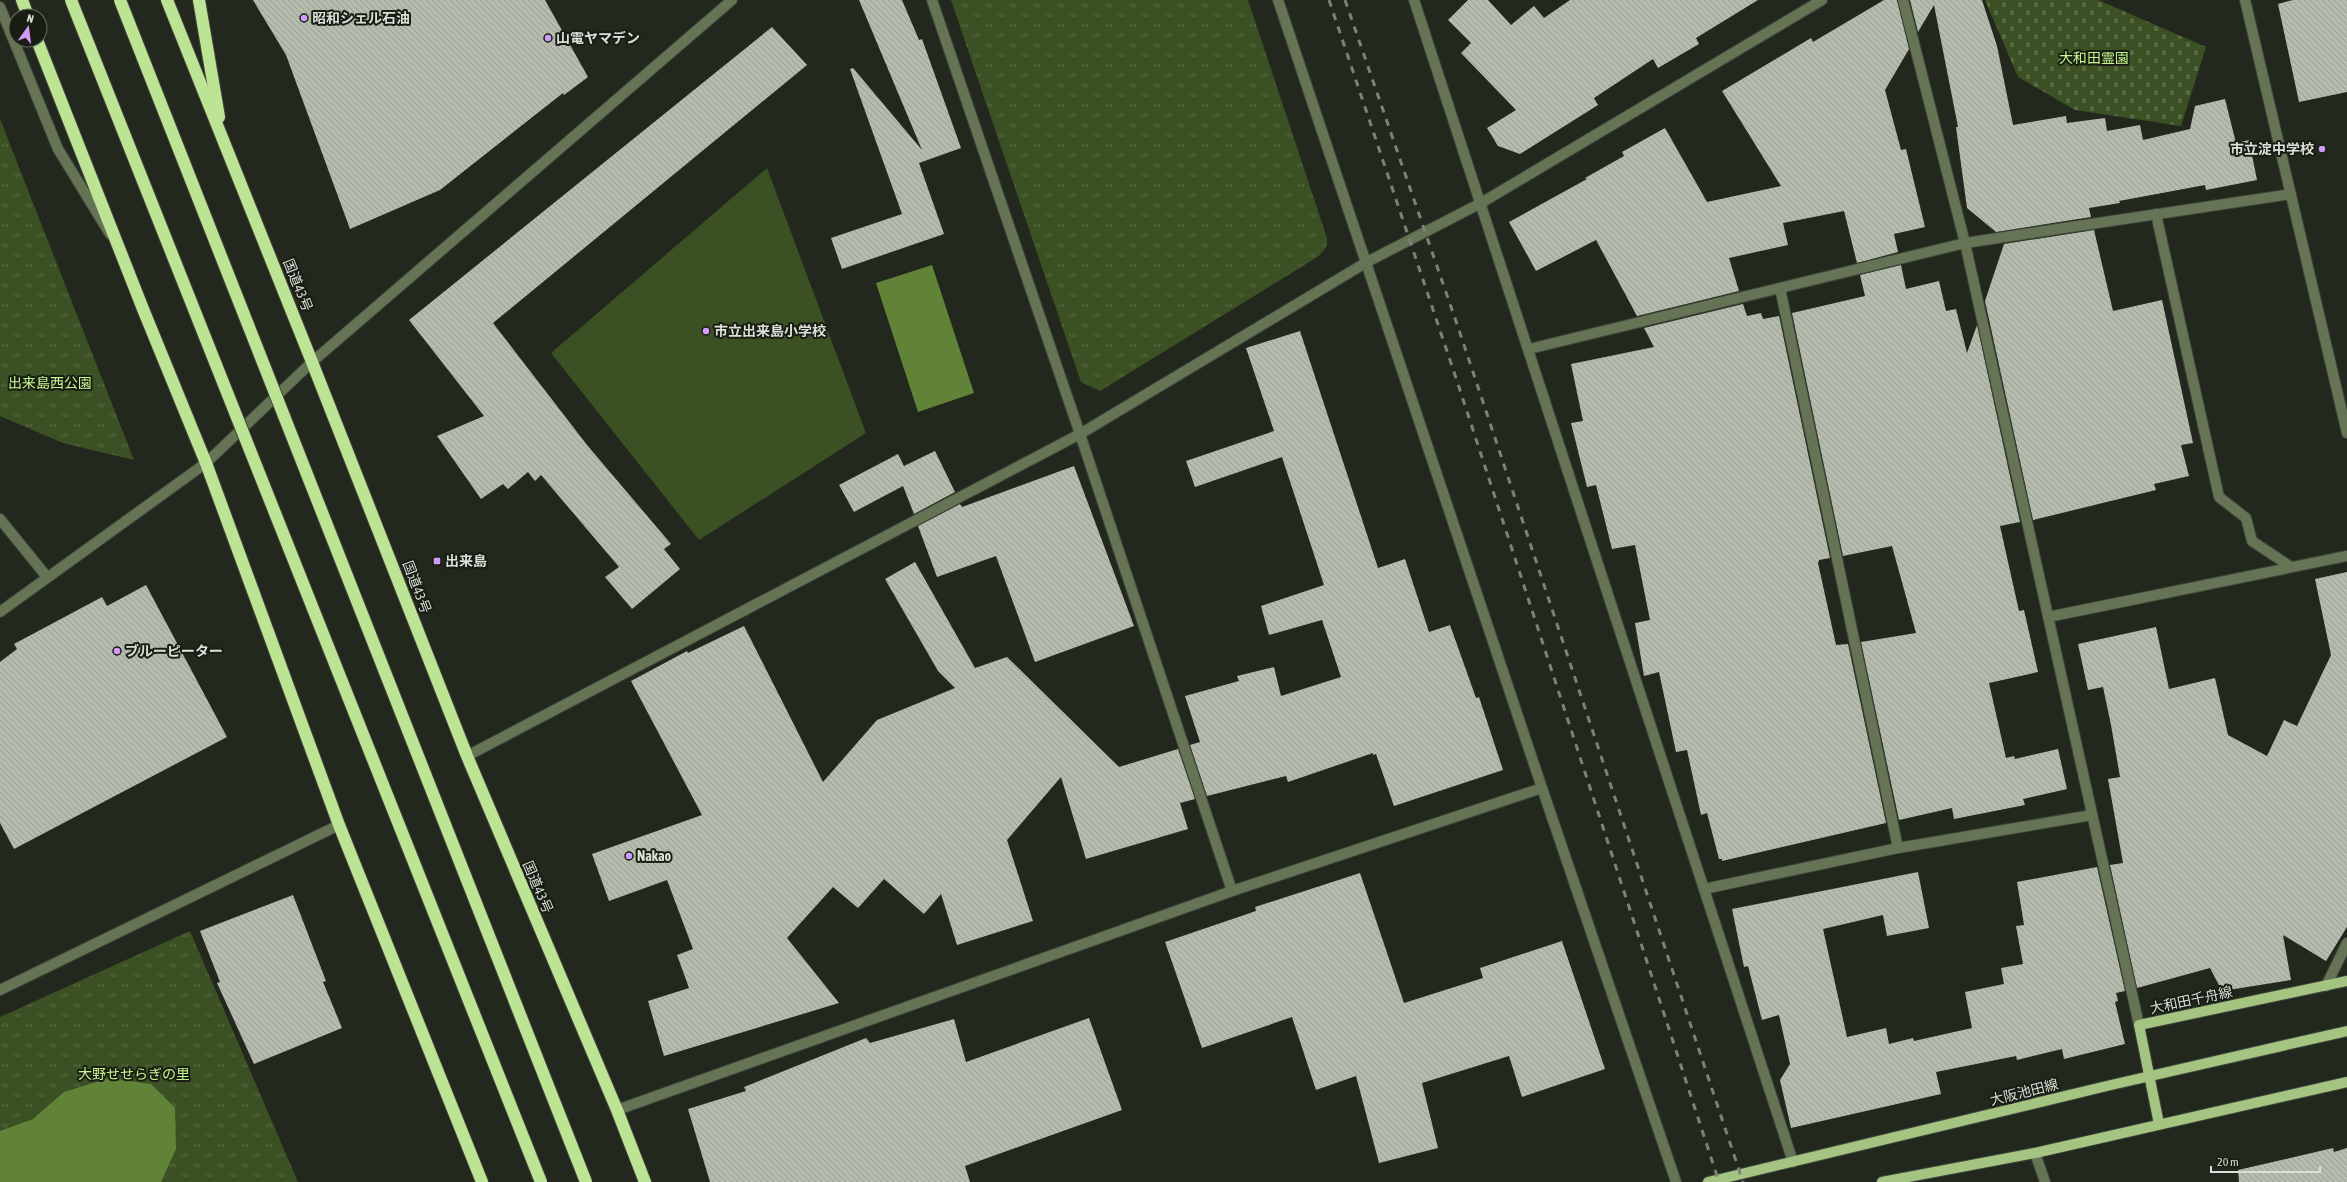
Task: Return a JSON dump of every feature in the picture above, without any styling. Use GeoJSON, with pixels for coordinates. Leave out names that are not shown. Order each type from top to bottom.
{"type":"FeatureCollection","features":[{"type":"Feature","properties":{"kind":"highway"},"geometry":{"type":"LineString","coordinates":[[71,0],[541,1182]]}},
{"type":"Feature","properties":{"kind":"highway"},"geometry":{"type":"LineString","coordinates":[[120,0],[586,1182]]}},
{"type":"Feature","properties":{"kind":"highway","name":"国道43号"},"geometry":{"type":"LineString","coordinates":[[167,0],[224,140],[467,756],[617,1110],[645,1182]]}},
{"type":"Feature","properties":{"kind":"highway"},"geometry":{"type":"LineString","coordinates":[[199,0],[224,140]]}},
{"type":"Feature","properties":{"kind":"highway"},"geometry":{"type":"LineString","coordinates":[[40,48],[206,463],[339,826],[482,1182]]}},
{"type":"Feature","properties":{"kind":"main road","name":"大和田千舟線"},"geometry":{"type":"LineString","coordinates":[[2159,1124],[2139,1025],[2347,981]]}},
{"type":"Feature","properties":{"kind":"main road","name":"大阪池田線"},"geometry":{"type":"LineString","coordinates":[[1708,1182],[2149,1076],[2347,1031]]}},
{"type":"Feature","properties":{"kind":"main road"},"geometry":{"type":"LineString","coordinates":[[1882,1182],[2035,1153],[2347,1082]]}},
{"type":"Feature","properties":{"kind":"street"},"geometry":{"type":"LineString","coordinates":[[0,612],[206,463],[312,362],[732,0]]}},
{"type":"Feature","properties":{"kind":"street"},"geometry":{"type":"LineString","coordinates":[[932,0],[1080,434],[1232,891]]}},
{"type":"Feature","properties":{"kind":"street"},"geometry":{"type":"LineString","coordinates":[[1278,0],[1542,788],[1676,1182]]}},
{"type":"Feature","properties":{"kind":"street"},"geometry":{"type":"LineString","coordinates":[[1414,0],[1793,1162]]}},
{"type":"Feature","properties":{"kind":"street"},"geometry":{"type":"LineString","coordinates":[[467,756],[1080,434],[1367,262],[1481,203],[1822,0]]}},
{"type":"Feature","properties":{"kind":"street"},"geometry":{"type":"LineString","coordinates":[[1903,0],[1965,243],[2139,1025]]}},
{"type":"Feature","properties":{"kind":"street"},"geometry":{"type":"LineString","coordinates":[[2245,0],[2347,433]]}},
{"type":"Feature","properties":{"kind":"street"},"geometry":{"type":"LineString","coordinates":[[0,7],[58,149],[121,253]]}},
{"type":"Feature","properties":{"kind":"street"},"geometry":{"type":"LineString","coordinates":[[1529,349],[1965,243],[2291,194]]}},
{"type":"Feature","properties":{"kind":"street"},"geometry":{"type":"LineString","coordinates":[[2156,214],[2220,497],[2246,518],[2252,541],[2291,567]]}},
{"type":"Feature","properties":{"kind":"street"},"geometry":{"type":"LineString","coordinates":[[1780,288],[1898,848]]}},
{"type":"Feature","properties":{"kind":"street"},"geometry":{"type":"LineString","coordinates":[[0,519],[47,578]]}},
{"type":"Feature","properties":{"kind":"street"},"geometry":{"type":"LineString","coordinates":[[2048,617],[2347,556]]}},
{"type":"Feature","properties":{"kind":"street"},"geometry":{"type":"LineString","coordinates":[[617,1110],[1232,891],[1542,788]]}},
{"type":"Feature","properties":{"kind":"street"},"geometry":{"type":"LineString","coordinates":[[1704,889],[1898,848],[2092,815]]}},
{"type":"Feature","properties":{"kind":"street"},"geometry":{"type":"LineString","coordinates":[[0,990],[339,826]]}},
{"type":"Feature","properties":{"kind":"street"},"geometry":{"type":"LineString","coordinates":[[2326,986],[2347,943]]}},
{"type":"Feature","properties":{"kind":"street"},"geometry":{"type":"LineString","coordinates":[[2035,1153],[2045,1182]]}},
{"type":"Feature","properties":{"kind":"green space"},"geometry":{"type":"Polygon","coordinates":[[[951,0],[1248,0],[1327,238],[1327,246],[1319,256],[1100,391],[1081,382],[951,0]]]}},
{"type":"Feature","properties":{"kind":"green space","name":"大和田霊園"},"geometry":{"type":"Polygon","coordinates":[[[1985,0],[2098,0],[2206,47],[2181,126],[2075,110],[2018,77],[1985,0]]]}},
{"type":"Feature","properties":{"kind":"green space","name":"出来島西公園"},"geometry":{"type":"Polygon","coordinates":[[[0,119],[134,460],[63,443],[0,416],[0,119]]]}},
{"type":"Feature","properties":{"kind":"green space"},"geometry":{"type":"Polygon","coordinates":[[[767,168],[866,433],[699,540],[551,353],[767,168]]]}},
{"type":"Feature","properties":{"kind":"green space","name":"大野せせらぎの里"},"geometry":{"type":"Polygon","coordinates":[[[190,931],[298,1182],[0,1182],[0,1017],[190,931]]]}},
{"type":"Feature","properties":{"kind":"shaded area"},"geometry":{"type":"Polygon","coordinates":[[[932,265],[974,393],[918,412],[876,283],[932,265]]]}},
{"type":"Feature","properties":{"kind":"shaded area"},"geometry":{"type":"Polygon","coordinates":[[[109,1078],[151,1084],[175,1108],[176,1149],[161,1182],[0,1182],[0,1131],[33,1119],[64,1092],[109,1078]]]}},
{"type":"Feature","properties":{"kind":"building"},"geometry":{"type":"Polygon","coordinates":[[[253,0],[545,0],[588,77],[564,95],[563,93],[440,190],[350,229],[286,55],[253,0]]]}},
{"type":"Feature","properties":{"kind":"building"},"geometry":{"type":"Polygon","coordinates":[[[859,0],[902,0],[919,40],[922,39],[961,148],[919,163],[944,234],[842,269],[831,238],[902,214],[850,69],[853,68],[922,150],[859,0]]]}},
{"type":"Feature","properties":{"kind":"building"},"geometry":{"type":"Polygon","coordinates":[[[1468,0],[1488,0],[1511,25],[1534,6],[1544,18],[1570,0],[1758,0],[1696,38],[1699,44],[1658,68],[1653,59],[1594,98],[1598,105],[1520,154],[1498,146],[1487,128],[1516,110],[1461,53],[1471,43],[1448,20],[1468,0]]]}},
{"type":"Feature","properties":{"kind":"building"},"geometry":{"type":"Polygon","coordinates":[[[1884,0],[1897,0],[1909,49],[1885,90],[1901,150],[1906,149],[1925,227],[1894,234],[1898,252],[1857,263],[1844,211],[1783,223],[1788,245],[1729,258],[1739,291],[1637,316],[1596,240],[1536,271],[1509,222],[1587,179],[1585,178],[1624,156],[1622,152],[1665,128],[1707,202],[1781,186],[1722,91],[1811,38],[1813,42],[1884,0]]]}},
{"type":"Feature","properties":{"kind":"building"},"geometry":{"type":"Polygon","coordinates":[[[1910,0],[1982,0],[1997,46],[2013,125],[2066,116],[2067,123],[2105,118],[2107,131],[2140,125],[2143,140],[2190,129],[2195,106],[2225,99],[2236,143],[2249,140],[2257,180],[2206,190],[2205,185],[2119,201],[2120,203],[2089,208],[2091,217],[1996,232],[1967,208],[1956,127],[1958,127],[1934,5],[1918,32],[1910,0]]]}},
{"type":"Feature","properties":{"kind":"building"},"geometry":{"type":"Polygon","coordinates":[[[2293,0],[2347,0],[2347,92],[2299,102],[2278,4],[2293,0]]]}},
{"type":"Feature","properties":{"kind":"building"},"geometry":{"type":"Polygon","coordinates":[[[772,27],[807,65],[493,323],[587,445],[671,544],[664,549],[680,569],[632,609],[605,577],[619,567],[541,475],[535,481],[528,472],[508,489],[503,484],[481,499],[437,436],[484,416],[409,320],[772,27]]]}},
{"type":"Feature","properties":{"kind":"building"},"geometry":{"type":"Polygon","coordinates":[[[2094,230],[2113,311],[2162,300],[2193,443],[2181,445],[2189,476],[2154,484],[2156,490],[2033,520],[1985,301],[2004,244],[2094,230]]]}},
{"type":"Feature","properties":{"kind":"building"},"geometry":{"type":"Polygon","coordinates":[[[1901,265],[1906,289],[1939,281],[1946,311],[1956,309],[1967,353],[1977,325],[2020,522],[2000,526],[2019,611],[2024,610],[2038,672],[1989,683],[2006,758],[2014,756],[2015,759],[2058,749],[2067,789],[2023,799],[2025,805],[1954,819],[1952,808],[1899,820],[1861,642],[1916,633],[1892,546],[1843,556],[1792,313],[1865,296],[1860,275],[1901,265]]]}},
{"type":"Feature","properties":{"kind":"building"},"geometry":{"type":"Polygon","coordinates":[[[1743,304],[1747,316],[1761,313],[1763,319],[1779,316],[1830,558],[1819,560],[1818,563],[1836,645],[1848,644],[1886,823],[1722,861],[1722,859],[1719,859],[1707,813],[1701,815],[1687,750],[1676,752],[1659,672],[1644,676],[1635,623],[1650,620],[1635,545],[1612,549],[1596,485],[1587,487],[1571,423],[1583,421],[1571,364],[1654,347],[1644,328],[1743,304]]]}},
{"type":"Feature","properties":{"kind":"building"},"geometry":{"type":"Polygon","coordinates":[[[1300,331],[1378,568],[1405,559],[1429,632],[1450,625],[1476,698],[1479,697],[1503,770],[1394,806],[1376,754],[1373,755],[1373,753],[1288,782],[1286,776],[1207,796],[1190,745],[1200,742],[1185,696],[1239,681],[1237,676],[1274,667],[1281,696],[1341,677],[1322,620],[1269,635],[1261,606],[1324,585],[1282,457],[1195,487],[1186,461],[1274,431],[1246,348],[1300,331]]]}},
{"type":"Feature","properties":{"kind":"building"},"geometry":{"type":"Polygon","coordinates":[[[935,451],[955,492],[914,514],[903,486],[854,512],[839,485],[898,454],[904,466],[935,451]]]}},
{"type":"Feature","properties":{"kind":"building"},"geometry":{"type":"Polygon","coordinates":[[[1074,466],[1134,626],[1035,662],[996,556],[937,577],[918,526],[960,504],[962,507],[1074,466]]]}},
{"type":"Feature","properties":{"kind":"building"},"geometry":{"type":"Polygon","coordinates":[[[915,562],[975,668],[1007,657],[1119,767],[1178,749],[1195,799],[1180,803],[1188,829],[1086,859],[1061,777],[1007,840],[1033,921],[957,945],[941,894],[924,914],[884,879],[858,908],[833,887],[787,938],[839,1003],[664,1056],[648,1001],[689,988],[677,955],[693,949],[667,880],[609,901],[592,854],[702,815],[631,681],[687,651],[688,653],[744,626],[823,782],[877,720],[955,688],[938,671],[885,579],[915,562]]]}},
{"type":"Feature","properties":{"kind":"building"},"geometry":{"type":"Polygon","coordinates":[[[2347,572],[2347,927],[2326,961],[2283,935],[2291,980],[2222,991],[2210,968],[2137,988],[2110,865],[2123,863],[2108,779],[2120,777],[2103,687],[2088,690],[2078,644],[2156,627],[2169,689],[2215,678],[2228,735],[2267,756],[2284,720],[2297,726],[2331,655],[2315,579],[2347,572]]]}},
{"type":"Feature","properties":{"kind":"building"},"geometry":{"type":"Polygon","coordinates":[[[146,585],[227,737],[14,849],[0,823],[0,662],[17,649],[14,644],[102,597],[107,606],[146,585]]]}},
{"type":"Feature","properties":{"kind":"building"},"geometry":{"type":"Polygon","coordinates":[[[2097,867],[2125,991],[2116,993],[2118,1001],[2115,1002],[2125,1044],[2064,1059],[2062,1049],[2017,1060],[2016,1056],[1936,1072],[1941,1094],[1791,1128],[1780,1080],[1790,1064],[1779,1015],[1762,1020],[1748,966],[1744,967],[1732,909],[1918,872],[1929,928],[1887,936],[1883,915],[1823,929],[1847,1037],[1886,1028],[1889,1044],[1913,1038],[1914,1041],[1972,1028],[1965,992],[2004,984],[2001,968],[2023,964],[2016,926],[2024,925],[2017,882],[2097,867]]]}},
{"type":"Feature","properties":{"kind":"building"},"geometry":{"type":"Polygon","coordinates":[[[1360,873],[1404,1003],[1483,978],[1480,968],[1562,941],[1605,1069],[1522,1097],[1509,1056],[1422,1083],[1438,1148],[1379,1163],[1356,1076],[1316,1090],[1292,1017],[1202,1048],[1165,942],[1256,911],[1255,907],[1360,873]]]}},
{"type":"Feature","properties":{"kind":"building"},"geometry":{"type":"Polygon","coordinates":[[[293,895],[326,981],[323,982],[342,1028],[254,1064],[217,983],[220,982],[200,931],[293,895]]]}},
{"type":"Feature","properties":{"kind":"building"},"geometry":{"type":"Polygon","coordinates":[[[1089,1018],[1122,1110],[965,1166],[970,1182],[710,1182],[688,1109],[746,1091],[744,1087],[866,1038],[870,1043],[954,1019],[966,1062],[1089,1018]]]}},
{"type":"Feature","properties":{"kind":"building"},"geometry":{"type":"Polygon","coordinates":[[[2333,1148],[2334,1152],[2347,1148],[2347,1182],[2239,1182],[2238,1170],[2333,1148]]]}},
{"type":"Feature","properties":{"kind":"railway"},"geometry":{"type":"LineString","coordinates":[[1329,0],[1457,381],[1719,1182]]}},
{"type":"Feature","properties":{"kind":"railway"},"geometry":{"type":"LineString","coordinates":[[1345,0],[1459,330],[1743,1182]]}},
{"type":"Feature","properties":{"kind":"place","name":"昭和シェル石油"},"geometry":{"type":"Point","coordinates":[304,18]}},
{"type":"Feature","properties":{"kind":"place","name":"山電ヤマデン"},"geometry":{"type":"Point","coordinates":[548,38]}},
{"type":"Feature","properties":{"kind":"place","name":"市立淀中学校"},"geometry":{"type":"Point","coordinates":[2322,149]}},
{"type":"Feature","properties":{"kind":"place","name":"市立出来島小学校"},"geometry":{"type":"Point","coordinates":[706,331]}},
{"type":"Feature","properties":{"kind":"place","name":"出来島"},"geometry":{"type":"Point","coordinates":[437,561]}},
{"type":"Feature","properties":{"kind":"place","name":"ブルーピーター"},"geometry":{"type":"Point","coordinates":[117,651]}},
{"type":"Feature","properties":{"kind":"place","name":"Nakao"},"geometry":{"type":"Point","coordinates":[629,856]}}]}
